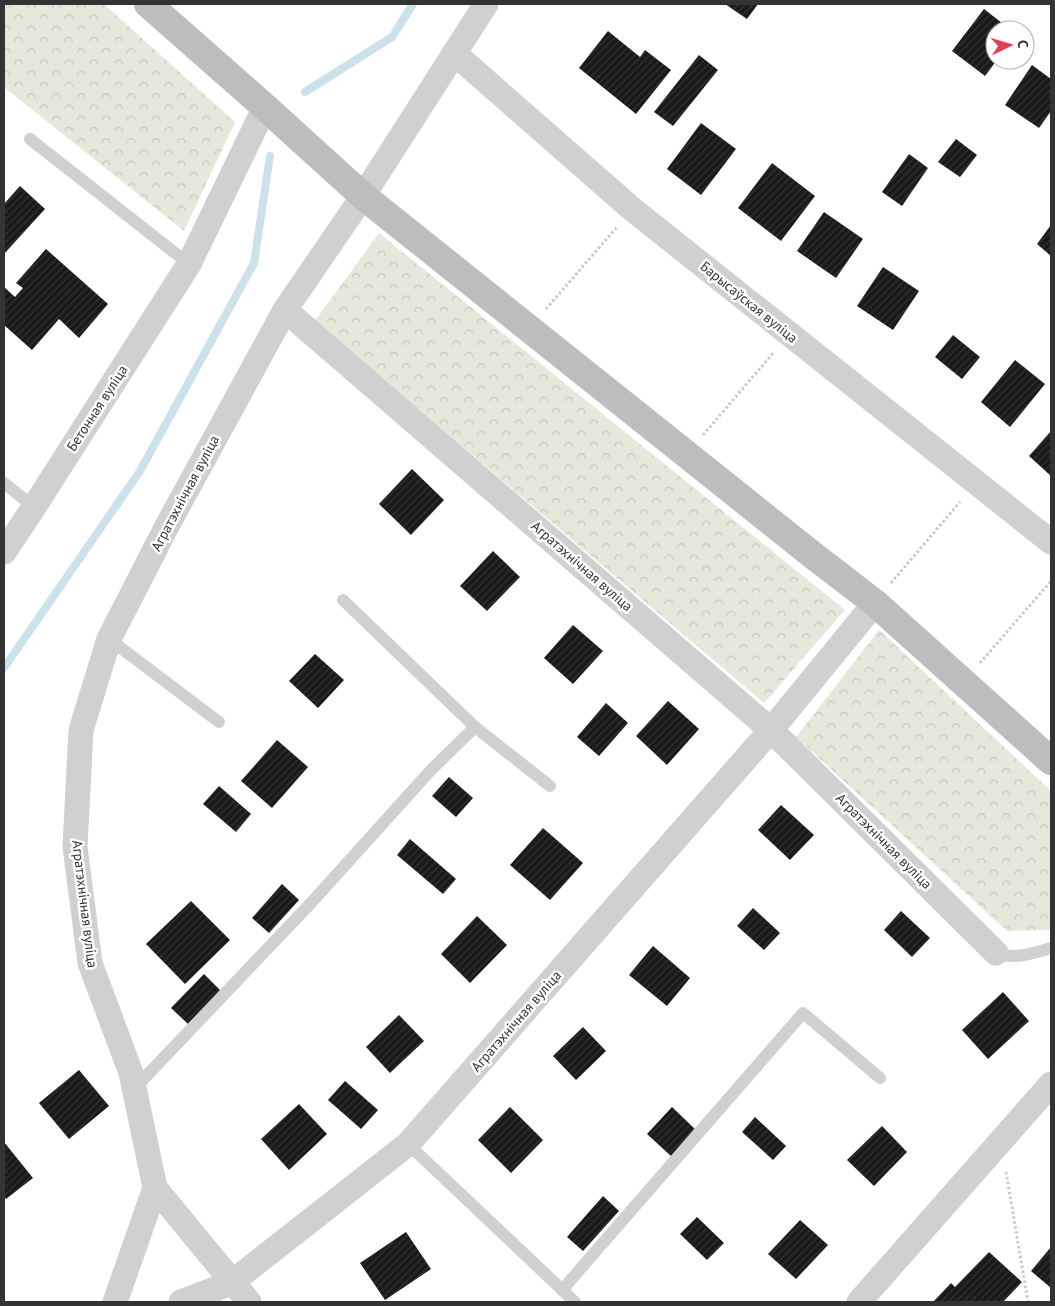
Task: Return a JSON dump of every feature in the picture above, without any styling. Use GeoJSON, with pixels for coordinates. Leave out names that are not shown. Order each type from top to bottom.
{"type":"FeatureCollection","features":[{"type":"Feature","properties":{"kind":"street"},"geometry":{"type":"LineString","coordinates":[[148,4],[363,196],[875,603],[1051,761]]}},
{"type":"Feature","properties":{"kind":"street"},"geometry":{"type":"LineString","coordinates":[[285,310],[363,196],[486,4]]}},
{"type":"Feature","properties":{"kind":"street","name":"Барысаўская вуліца"},"geometry":{"type":"LineString","coordinates":[[454,53],[632,208],[1051,542]]}},
{"type":"Feature","properties":{"kind":"street","name":"Бетонная вуліца"},"geometry":{"type":"LineString","coordinates":[[4,552],[189,264],[265,107]]}},
{"type":"Feature","properties":{"kind":"street","name":"Агратэхнічная вуліца"},"geometry":{"type":"LineString","coordinates":[[249,1302],[156,1188],[130,1074],[90,963],[75,846],[80,730],[109,639],[167,526],[285,310],[771,730],[996,953]]}},
{"type":"Feature","properties":{"kind":"street","name":"Агратэхнічная вуліца"},"geometry":{"type":"LineString","coordinates":[[232,1282],[408,1144],[771,730],[875,603]]}},
{"type":"Feature","properties":{"kind":"street"},"geometry":{"type":"LineString","coordinates":[[859,1302],[1051,1084]]}},
{"type":"Feature","properties":{"kind":"street"},"geometry":{"type":"LineString","coordinates":[[116,1302],[156,1188]]}},
{"type":"Feature","properties":{"kind":"street"},"geometry":{"type":"LineString","coordinates":[[181,1302],[232,1282]]}},
{"type":"Feature","properties":{"kind":"lane"},"geometry":{"type":"LineString","coordinates":[[30,139],[189,264]]}},
{"type":"Feature","properties":{"kind":"lane"},"geometry":{"type":"LineString","coordinates":[[4,483],[34,506]]}},
{"type":"Feature","properties":{"kind":"lane"},"geometry":{"type":"LineString","coordinates":[[343,600],[476,727],[550,786]]}},
{"type":"Feature","properties":{"kind":"lane"},"geometry":{"type":"LineString","coordinates":[[109,639],[219,722]]}},
{"type":"Feature","properties":{"kind":"lane"},"geometry":{"type":"LineString","coordinates":[[134,1089],[311,903],[431,770],[476,727]]}},
{"type":"Feature","properties":{"kind":"lane"},"geometry":{"type":"LineString","coordinates":[[996,953],[1006,957],[1051,948]]}},
{"type":"Feature","properties":{"kind":"lane"},"geometry":{"type":"LineString","coordinates":[[562,1290],[803,1013],[880,1078]]}},
{"type":"Feature","properties":{"kind":"lane"},"geometry":{"type":"LineString","coordinates":[[408,1144],[575,1302]]}},
{"type":"Feature","properties":{"kind":"path"},"geometry":{"type":"LineString","coordinates":[[530,329],[632,208]]}},
{"type":"Feature","properties":{"kind":"path"},"geometry":{"type":"LineString","coordinates":[[686,454],[790,334]]}},
{"type":"Feature","properties":{"kind":"path"},"geometry":{"type":"LineString","coordinates":[[875,603],[976,483]]}},
{"type":"Feature","properties":{"kind":"path"},"geometry":{"type":"LineString","coordinates":[[964,682],[1051,581]]}},
{"type":"Feature","properties":{"kind":"path"},"geometry":{"type":"LineString","coordinates":[[1001,1141],[1028,1302]]}},
{"type":"Feature","properties":{"kind":"green space"},"geometry":{"type":"Polygon","coordinates":[[[4,4],[104,4],[235,122],[184,231],[4,87],[4,4]]]}},
{"type":"Feature","properties":{"kind":"green space"},"geometry":{"type":"Polygon","coordinates":[[[379,233],[845,610],[764,703],[315,321],[379,233]]]}},
{"type":"Feature","properties":{"kind":"green space"},"geometry":{"type":"Polygon","coordinates":[[[879,630],[1051,791],[1051,930],[1007,931],[796,737],[879,630]]]}},
{"type":"Feature","properties":{"kind":"building"},"geometry":{"type":"Polygon","coordinates":[[[725,4],[758,4],[747,19],[725,4]]]}},
{"type":"Feature","properties":{"kind":"building"},"geometry":{"type":"Polygon","coordinates":[[[984,9],[998,20],[985,20],[985,70],[990,70],[985,76],[952,51],[984,9]]]}},
{"type":"Feature","properties":{"kind":"building"},"geometry":{"type":"Polygon","coordinates":[[[608,31],[640,57],[645,50],[671,70],[636,114],[579,68],[608,31]]]}},
{"type":"Feature","properties":{"kind":"building"},"geometry":{"type":"Polygon","coordinates":[[[699,55],[718,70],[673,126],[654,112],[699,55]]]}},
{"type":"Feature","properties":{"kind":"building"},"geometry":{"type":"Polygon","coordinates":[[[1035,67],[1051,79],[1051,111],[1039,128],[1005,105],[1029,70],[1035,70],[1035,67]]]}},
{"type":"Feature","properties":{"kind":"building"},"geometry":{"type":"Polygon","coordinates":[[[701,123],[736,149],[701,195],[667,169],[701,123]]]}},
{"type":"Feature","properties":{"kind":"building"},"geometry":{"type":"Polygon","coordinates":[[[956,139],[977,155],[960,177],[938,162],[956,139]]]}},
{"type":"Feature","properties":{"kind":"building"},"geometry":{"type":"Polygon","coordinates":[[[909,154],[928,168],[902,206],[882,192],[909,154]]]}},
{"type":"Feature","properties":{"kind":"building"},"geometry":{"type":"Polygon","coordinates":[[[772,163],[815,196],[781,241],[738,208],[772,163]]]}},
{"type":"Feature","properties":{"kind":"building"},"geometry":{"type":"Polygon","coordinates":[[[20,186],[45,209],[4,254],[4,204],[20,186]]]}},
{"type":"Feature","properties":{"kind":"building"},"geometry":{"type":"Polygon","coordinates":[[[824,212],[863,239],[836,278],[797,251],[824,212]]]}},
{"type":"Feature","properties":{"kind":"building"},"geometry":{"type":"Polygon","coordinates":[[[1051,225],[1051,256],[1037,244],[1051,225]]]}},
{"type":"Feature","properties":{"kind":"building"},"geometry":{"type":"Polygon","coordinates":[[[46,249],[108,304],[79,338],[59,319],[32,350],[4,325],[4,287],[15,297],[23,288],[16,283],[46,249]]]}},
{"type":"Feature","properties":{"kind":"building"},"geometry":{"type":"Polygon","coordinates":[[[883,267],[919,291],[893,330],[857,306],[883,267]]]}},
{"type":"Feature","properties":{"kind":"building"},"geometry":{"type":"Polygon","coordinates":[[[953,335],[980,357],[962,379],[935,357],[953,335]]]}},
{"type":"Feature","properties":{"kind":"building"},"geometry":{"type":"Polygon","coordinates":[[[1015,360],[1045,384],[1010,427],[981,402],[1015,360]]]}},
{"type":"Feature","properties":{"kind":"building"},"geometry":{"type":"Polygon","coordinates":[[[1051,431],[1051,476],[1029,456],[1051,431]]]}},
{"type":"Feature","properties":{"kind":"building"},"geometry":{"type":"Polygon","coordinates":[[[412,469],[444,500],[411,535],[379,504],[412,469]]]}},
{"type":"Feature","properties":{"kind":"building"},"geometry":{"type":"Polygon","coordinates":[[[493,551],[520,577],[487,611],[460,586],[493,551]]]}},
{"type":"Feature","properties":{"kind":"building"},"geometry":{"type":"Polygon","coordinates":[[[573,625],[603,651],[573,684],[544,658],[573,625]]]}},
{"type":"Feature","properties":{"kind":"building"},"geometry":{"type":"Polygon","coordinates":[[[315,654],[344,680],[318,708],[289,681],[315,654]]]}},
{"type":"Feature","properties":{"kind":"building"},"geometry":{"type":"Polygon","coordinates":[[[668,701],[699,729],[667,765],[636,736],[668,701]]]}},
{"type":"Feature","properties":{"kind":"building"},"geometry":{"type":"Polygon","coordinates":[[[606,703],[628,723],[599,756],[577,737],[606,703]]]}},
{"type":"Feature","properties":{"kind":"building"},"geometry":{"type":"Polygon","coordinates":[[[277,740],[308,767],[272,808],[241,781],[277,740]]]}},
{"type":"Feature","properties":{"kind":"building"},"geometry":{"type":"Polygon","coordinates":[[[449,777],[473,798],[456,817],[432,796],[449,777]]]}},
{"type":"Feature","properties":{"kind":"building"},"geometry":{"type":"Polygon","coordinates":[[[219,786],[251,814],[236,832],[203,804],[219,786]]]}},
{"type":"Feature","properties":{"kind":"building"},"geometry":{"type":"Polygon","coordinates":[[[781,805],[814,835],[790,860],[758,830],[781,805]]]}},
{"type":"Feature","properties":{"kind":"building"},"geometry":{"type":"Polygon","coordinates":[[[543,828],[583,863],[550,900],[510,865],[543,828]]]}},
{"type":"Feature","properties":{"kind":"building"},"geometry":{"type":"Polygon","coordinates":[[[410,839],[456,879],[443,894],[397,855],[410,839]]]}},
{"type":"Feature","properties":{"kind":"building"},"geometry":{"type":"Polygon","coordinates":[[[282,884],[299,900],[269,933],[252,918],[282,884]]]}},
{"type":"Feature","properties":{"kind":"building"},"geometry":{"type":"Polygon","coordinates":[[[191,901],[230,940],[185,984],[146,944],[191,901]]]}},
{"type":"Feature","properties":{"kind":"building"},"geometry":{"type":"Polygon","coordinates":[[[753,908],[780,933],[764,950],[737,926],[753,908]]]}},
{"type":"Feature","properties":{"kind":"building"},"geometry":{"type":"Polygon","coordinates":[[[901,911],[930,938],[912,957],[884,930],[901,911]]]}},
{"type":"Feature","properties":{"kind":"building"},"geometry":{"type":"Polygon","coordinates":[[[477,916],[507,945],[470,983],[441,954],[477,916]]]}},
{"type":"Feature","properties":{"kind":"building"},"geometry":{"type":"Polygon","coordinates":[[[653,946],[690,978],[667,1006],[629,975],[653,946]]]}},
{"type":"Feature","properties":{"kind":"building"},"geometry":{"type":"Polygon","coordinates":[[[204,974],[221,991],[188,1024],[171,1008],[204,974]]]}},
{"type":"Feature","properties":{"kind":"building"},"geometry":{"type":"Polygon","coordinates":[[[1003,992],[1029,1021],[988,1059],[962,1030],[1003,992]]]}},
{"type":"Feature","properties":{"kind":"building"},"geometry":{"type":"Polygon","coordinates":[[[399,1015],[424,1041],[390,1073],[366,1047],[399,1015]]]}},
{"type":"Feature","properties":{"kind":"building"},"geometry":{"type":"Polygon","coordinates":[[[583,1027],[606,1051],[576,1080],[553,1056],[583,1027]]]}},
{"type":"Feature","properties":{"kind":"building"},"geometry":{"type":"Polygon","coordinates":[[[79,1070],[109,1106],[69,1139],[39,1103],[79,1070]]]}},
{"type":"Feature","properties":{"kind":"building"},"geometry":{"type":"Polygon","coordinates":[[[345,1081],[378,1110],[361,1129],[328,1100],[345,1081]]]}},
{"type":"Feature","properties":{"kind":"building"},"geometry":{"type":"Polygon","coordinates":[[[299,1104],[327,1134],[289,1170],[261,1139],[299,1104]]]}},
{"type":"Feature","properties":{"kind":"building"},"geometry":{"type":"Polygon","coordinates":[[[510,1107],[543,1140],[511,1173],[478,1140],[510,1107]]]}},
{"type":"Feature","properties":{"kind":"building"},"geometry":{"type":"Polygon","coordinates":[[[672,1107],[697,1131],[672,1157],[647,1134],[672,1107]]]}},
{"type":"Feature","properties":{"kind":"building"},"geometry":{"type":"Polygon","coordinates":[[[755,1117],[786,1146],[773,1160],[742,1132],[755,1117]]]}},
{"type":"Feature","properties":{"kind":"building"},"geometry":{"type":"Polygon","coordinates":[[[882,1126],[907,1152],[874,1186],[847,1160],[882,1126]]]}},
{"type":"Feature","properties":{"kind":"building"},"geometry":{"type":"Polygon","coordinates":[[[4,1142],[33,1178],[6,1199],[4,1196],[4,1142]]]}},
{"type":"Feature","properties":{"kind":"building"},"geometry":{"type":"Polygon","coordinates":[[[603,1196],[619,1211],[583,1251],[567,1237],[603,1196]]]}},
{"type":"Feature","properties":{"kind":"building"},"geometry":{"type":"Polygon","coordinates":[[[697,1217],[724,1243],[707,1260],[680,1234],[697,1217]]]}},
{"type":"Feature","properties":{"kind":"building"},"geometry":{"type":"Polygon","coordinates":[[[800,1220],[828,1245],[796,1279],[768,1254],[800,1220]]]}},
{"type":"Feature","properties":{"kind":"building"},"geometry":{"type":"Polygon","coordinates":[[[406,1232],[431,1269],[385,1300],[360,1263],[406,1232]]]}},
{"type":"Feature","properties":{"kind":"building"},"geometry":{"type":"Polygon","coordinates":[[[1051,1247],[1051,1288],[1031,1271],[1051,1247]]]}},
{"type":"Feature","properties":{"kind":"building"},"geometry":{"type":"Polygon","coordinates":[[[989,1252],[1022,1282],[1003,1302],[933,1302],[951,1283],[955,1287],[989,1252]]]}},
{"type":"Feature","properties":{"kind":"waterway"},"geometry":{"type":"LineString","coordinates":[[305,92],[392,37],[413,4]]}},
{"type":"Feature","properties":{"kind":"waterway"},"geometry":{"type":"LineString","coordinates":[[4,668],[140,471],[254,263],[270,156]]}}]}
